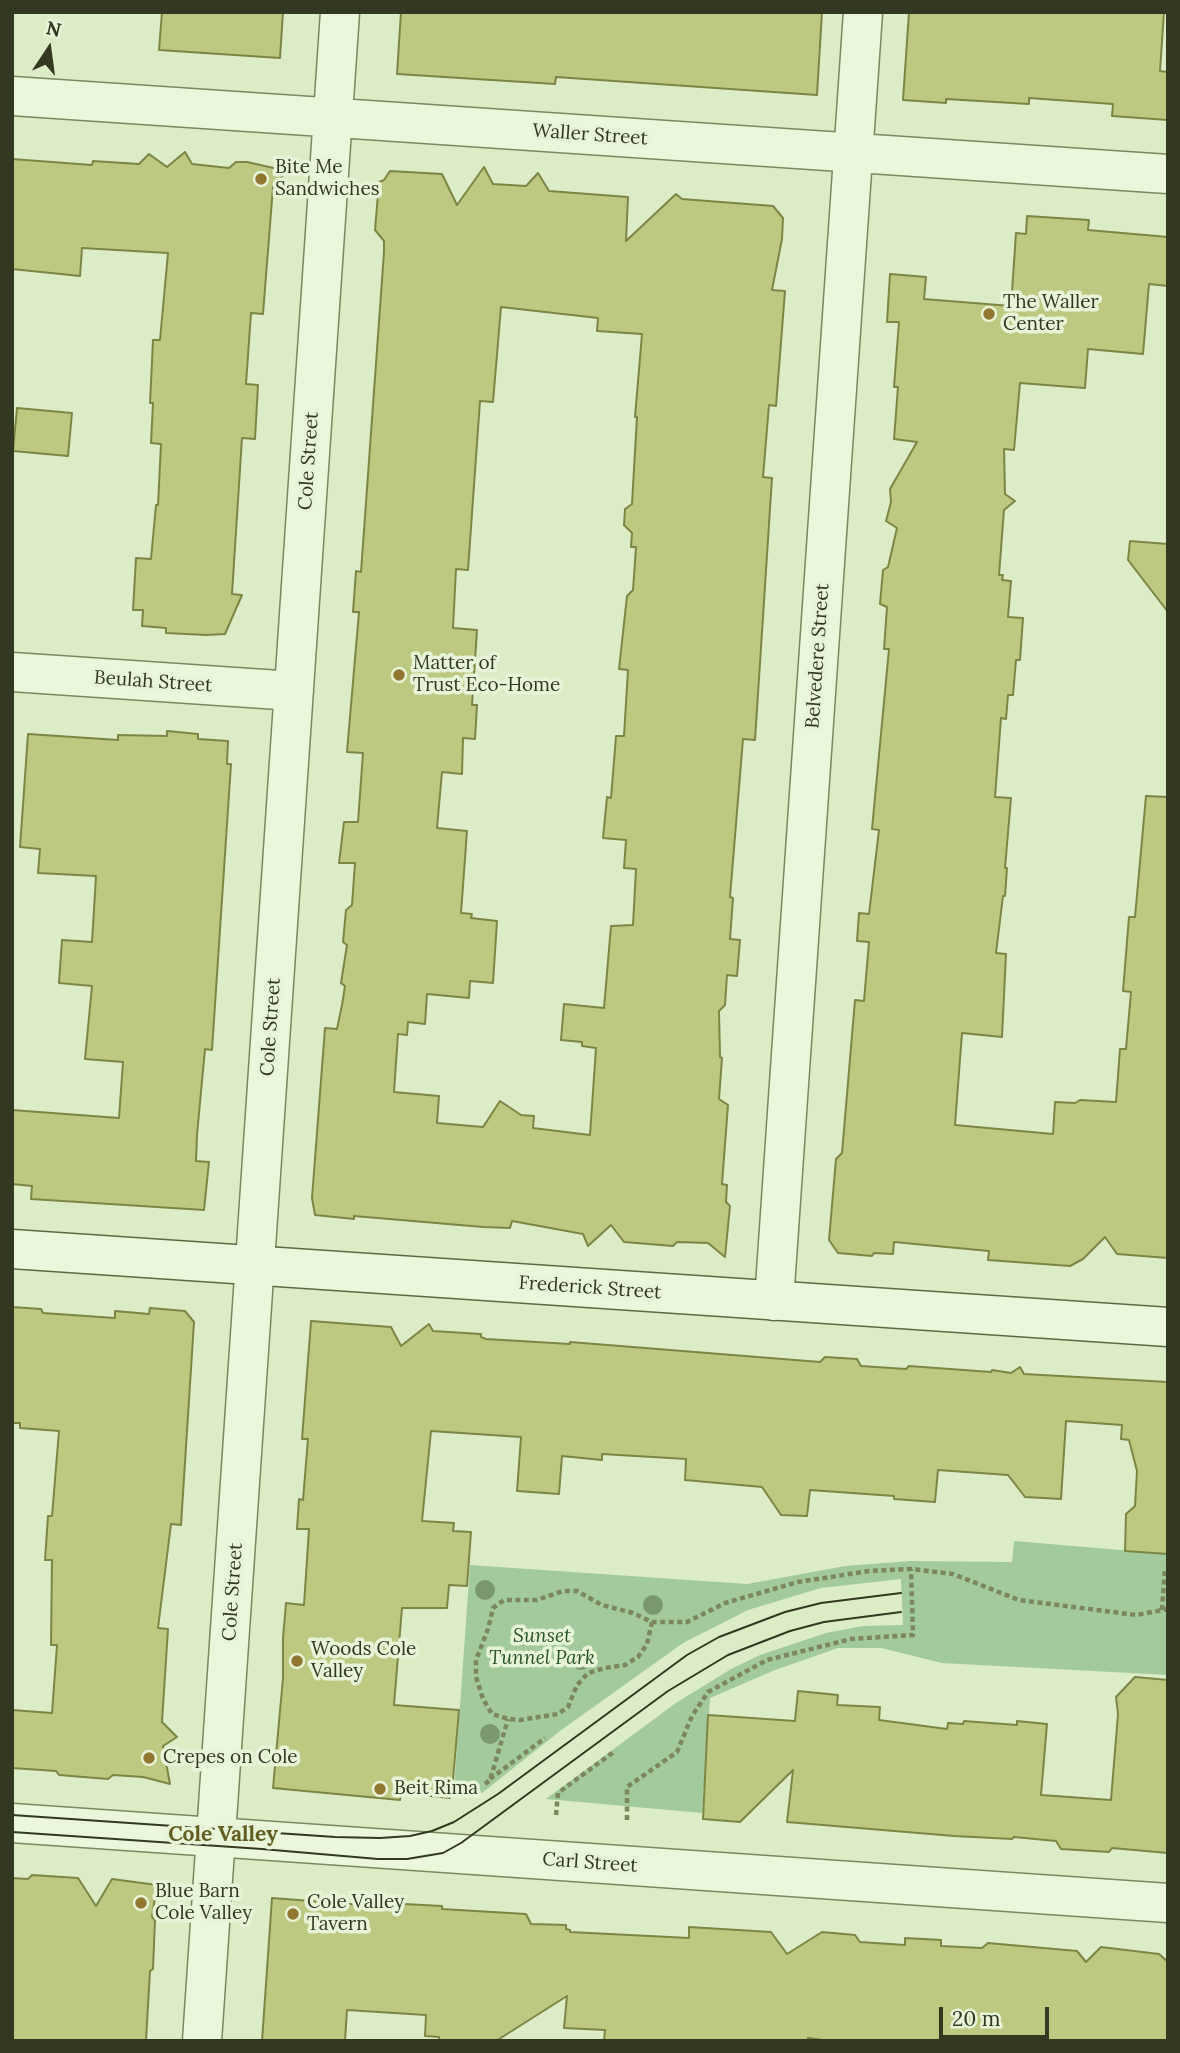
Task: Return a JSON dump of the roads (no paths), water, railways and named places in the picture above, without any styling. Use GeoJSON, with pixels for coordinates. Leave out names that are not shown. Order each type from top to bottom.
{"type":"FeatureCollection","features":[{"type":"Feature","properties":{"kind":"street","name":"Cole Street"},"geometry":{"type":"LineString","coordinates":[[202,2041],[340,12]]}},
{"type":"Feature","properties":{"kind":"street","name":"Belvedere Street"},"geometry":{"type":"LineString","coordinates":[[774,1301],[863,12]]}},
{"type":"Feature","properties":{"kind":"street","name":"Waller Street"},"geometry":{"type":"LineString","coordinates":[[12,96],[1168,174]]}},
{"type":"Feature","properties":{"kind":"street","name":"Beulah Street"},"geometry":{"type":"LineString","coordinates":[[12,672],[294,691]]}},
{"type":"Feature","properties":{"kind":"street","name":"Frederick Street"},"geometry":{"type":"LineString","coordinates":[[12,1249],[1168,1327]]}},
{"type":"Feature","properties":{"kind":"street","name":"Carl Street"},"geometry":{"type":"LineString","coordinates":[[12,1824],[1168,1903]]}},
{"type":"Feature","properties":{"kind":"tram line"},"geometry":{"type":"LineString","coordinates":[[12,1815],[335,1837],[380,1838],[432,1831],[454,1822],[498,1794],[687,1655],[719,1637],[785,1612],[821,1603],[901,1593]]}},
{"type":"Feature","properties":{"kind":"tram line"},"geometry":{"type":"LineString","coordinates":[[12,1832],[378,1859],[407,1859],[443,1853],[461,1843],[668,1691],[728,1655],[790,1631],[824,1622],[901,1612]]}},
{"type":"Feature","properties":{"kind":"place","name":"Bite Me Sandwiches"},"geometry":{"type":"Point","coordinates":[261,179]}},
{"type":"Feature","properties":{"kind":"place","name":"The Waller Center"},"geometry":{"type":"Point","coordinates":[989,314]}},
{"type":"Feature","properties":{"kind":"place","name":"Matter of Trust Eco-Home"},"geometry":{"type":"Point","coordinates":[399,675]}},
{"type":"Feature","properties":{"kind":"place","name":"Woods Cole Valley"},"geometry":{"type":"Point","coordinates":[297,1661]}},
{"type":"Feature","properties":{"kind":"place","name":"Crepes on Cole"},"geometry":{"type":"Point","coordinates":[149,1758]}},
{"type":"Feature","properties":{"kind":"place","name":"Beit Rima"},"geometry":{"type":"Point","coordinates":[380,1789]}},
{"type":"Feature","properties":{"kind":"place","name":"Blue Barn Cole Valley"},"geometry":{"type":"Point","coordinates":[141,1903]}},
{"type":"Feature","properties":{"kind":"place","name":"Cole Valley Tavern"},"geometry":{"type":"Point","coordinates":[293,1914]}},
{"type":"Feature","properties":{"kind":"district","name":"Cole Valley"},"geometry":{"type":"Point","coordinates":[223,1835]}},
{"type":"Feature","properties":{"kind":"park label","name":"Sunset Tunnel Park"},"geometry":{"type":"Point","coordinates":[542,1648]}}]}
